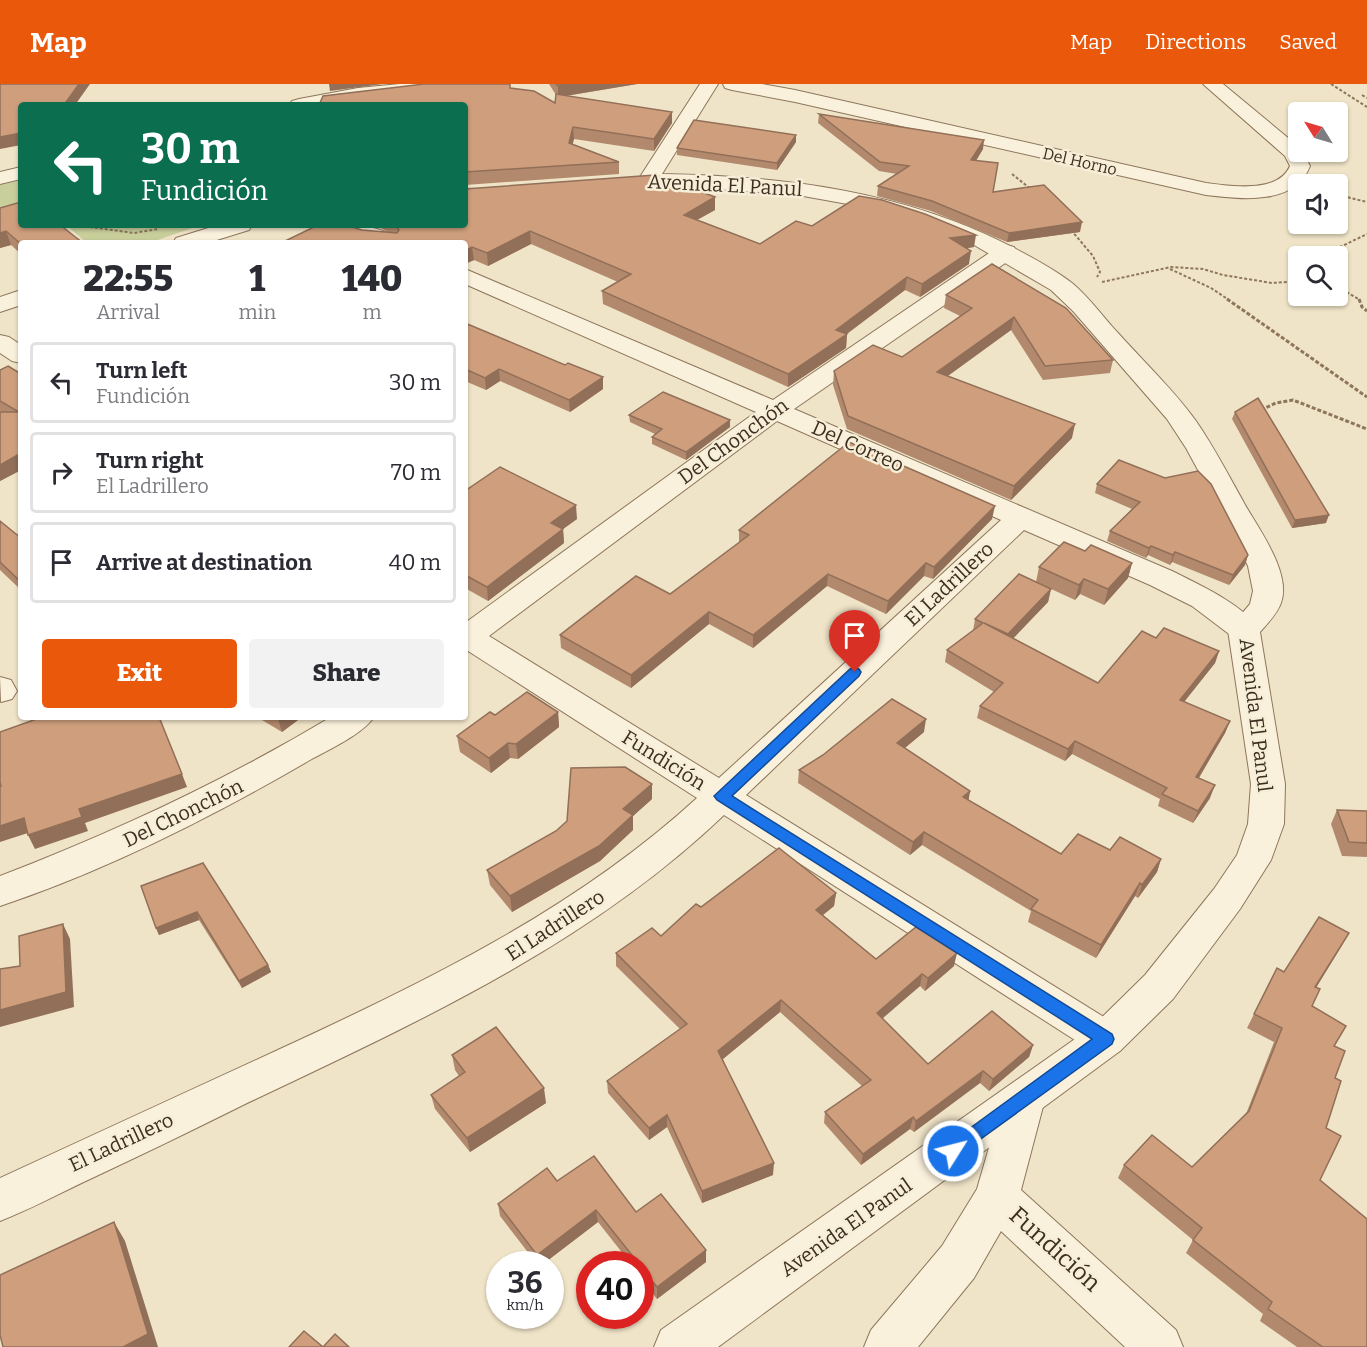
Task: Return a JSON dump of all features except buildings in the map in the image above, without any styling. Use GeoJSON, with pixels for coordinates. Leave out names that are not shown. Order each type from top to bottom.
{"type":"FeatureCollection","features":[{"type":"Feature","properties":{"kind":"street"},"geometry":{"type":"LineString","coordinates":[[358,94],[384,84]]}},
{"type":"Feature","properties":{"kind":"street"},"geometry":{"type":"LineString","coordinates":[[648,180],[709,84]]}},
{"type":"Feature","properties":{"kind":"street","name":"Del Horno"},"geometry":{"type":"LineString","coordinates":[[732,84],[1221,191],[1266,190],[1288,184],[1295,178],[1300,166],[1293,153],[1212,84]]}},
{"type":"Feature","properties":{"kind":"street"},"geometry":{"type":"LineString","coordinates":[[315,102],[358,94],[445,85]]}},
{"type":"Feature","properties":{"kind":"street"},"geometry":{"type":"LineString","coordinates":[[354,102],[445,85]]}},
{"type":"Feature","properties":{"kind":"street"},"geometry":{"type":"LineString","coordinates":[[0,168],[18,164]]}},
{"type":"Feature","properties":{"kind":"street"},"geometry":{"type":"LineString","coordinates":[[0,178],[18,174]]}},
{"type":"Feature","properties":{"kind":"street","name":"Avenida El Panul"},"geometry":{"type":"LineString","coordinates":[[625,181],[738,181],[846,196],[914,213],[946,225],[1006,252],[1065,289],[1148,381],[1194,438],[1262,562],[1270,587],[1261,612],[1244,630],[1268,784],[1266,824],[1253,860],[1227,899],[1159,987],[1106,1039],[678,1347]]}},
{"type":"Feature","properties":{"kind":"street"},"geometry":{"type":"LineString","coordinates":[[194,240],[232,228]]}},
{"type":"Feature","properties":{"kind":"street"},"geometry":{"type":"LineString","coordinates":[[353,228],[381,240]]}},
{"type":"Feature","properties":{"kind":"street","name":"Del Chonchón"},"geometry":{"type":"LineString","coordinates":[[468,635],[776,410],[1006,252]]}},
{"type":"Feature","properties":{"kind":"street","name":"Del Correo"},"geometry":{"type":"LineString","coordinates":[[468,277],[1183,588],[1224,613],[1244,630]]}},
{"type":"Feature","properties":{"kind":"street"},"geometry":{"type":"LineString","coordinates":[[0,304],[18,298]]}},
{"type":"Feature","properties":{"kind":"street"},"geometry":{"type":"LineString","coordinates":[[0,342],[18,354]]}},
{"type":"Feature","properties":{"kind":"street","name":"El Ladrillero"},"geometry":{"type":"LineString","coordinates":[[0,1200],[470,977],[530,943],[596,899],[687,829],[1021,517]]}},
{"type":"Feature","properties":{"kind":"street","name":"Fundición"},"geometry":{"type":"LineString","coordinates":[[468,637],[1106,1039]]}},
{"type":"Feature","properties":{"kind":"street","name":"Del Chonchón"},"geometry":{"type":"LineString","coordinates":[[0,891],[82,860],[164,824],[237,788],[352,720]]}},
{"type":"Feature","properties":{"kind":"street","name":"Fundición"},"geometry":{"type":"LineString","coordinates":[[1024,1099],[997,1197],[1159,1347]]}},
{"type":"Feature","properties":{"kind":"street"},"geometry":{"type":"LineString","coordinates":[[888,1347],[958,1262],[997,1197]]}},
{"type":"Feature","properties":{"kind":"path"},"geometry":{"type":"LineString","coordinates":[[1331,84],[1367,107]]}},
{"type":"Feature","properties":{"kind":"path"},"geometry":{"type":"LineString","coordinates":[[1023,147],[1005,165],[1032,190]]}},
{"type":"Feature","properties":{"kind":"path"},"geometry":{"type":"LineString","coordinates":[[1348,198],[1366,202]]}},
{"type":"Feature","properties":{"kind":"path"},"geometry":{"type":"LineString","coordinates":[[97,228],[134,233],[166,228]]}},
{"type":"Feature","properties":{"kind":"path"},"geometry":{"type":"LineString","coordinates":[[1070,229],[1093,256],[1100,272],[1095,279]]}},
{"type":"Feature","properties":{"kind":"path"},"geometry":{"type":"LineString","coordinates":[[1342,246],[1367,234]]}},
{"type":"Feature","properties":{"kind":"path"},"geometry":{"type":"LineString","coordinates":[[1170,269],[1211,288],[1367,397]]}},
{"type":"Feature","properties":{"kind":"path"},"geometry":{"type":"LineString","coordinates":[[1100,283],[1170,269],[1203,269],[1223,275],[1272,283],[1288,281]]}},
{"type":"Feature","properties":{"kind":"path"},"geometry":{"type":"LineString","coordinates":[[1348,295],[1359,299],[1362,307],[1367,311]]}},
{"type":"Feature","properties":{"kind":"path"},"geometry":{"type":"LineString","coordinates":[[1257,412],[1276,403],[1293,400],[1367,429]]}},
{"type":"Feature","properties":{"kind":"green space"},"geometry":{"type":"Polygon","coordinates":[[[18,181],[18,220],[0,208],[0,185],[18,181]]]}},
{"type":"Feature","properties":{"kind":"green space"},"geometry":{"type":"Polygon","coordinates":[[[70,228],[192,228],[158,240],[84,240],[70,228]]]}},
{"type":"Feature","properties":{"kind":"route"},"geometry":{"type":"LineString","coordinates":[[855,672],[722,796],[1106,1039],[953,1151]]}}]}
